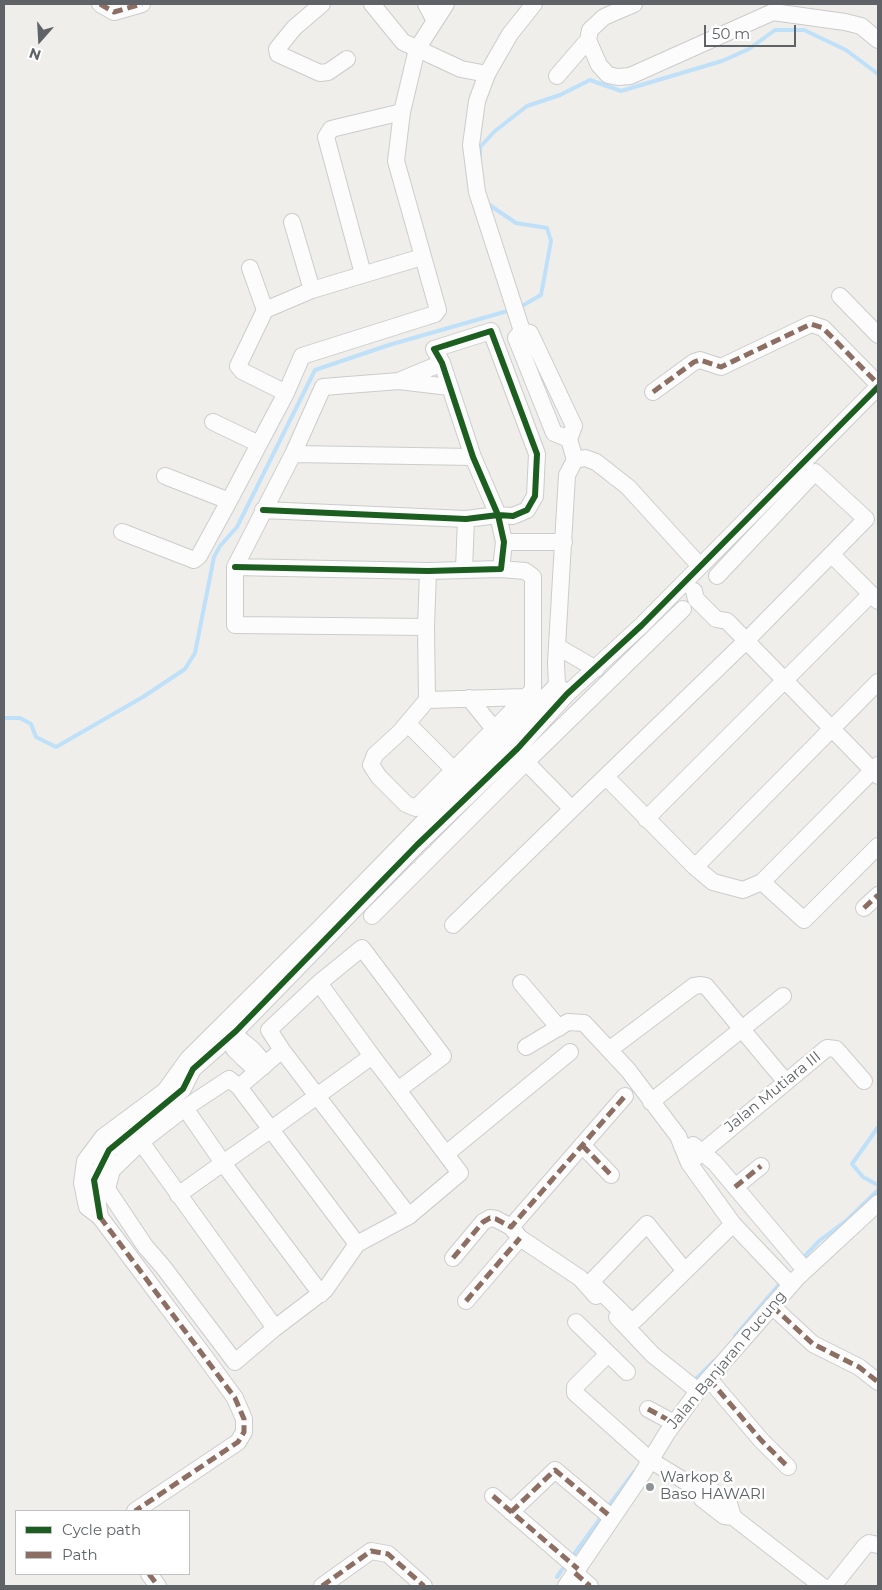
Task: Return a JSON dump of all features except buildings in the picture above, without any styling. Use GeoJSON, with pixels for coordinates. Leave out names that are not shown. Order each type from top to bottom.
{"type":"FeatureCollection","features":[{"type":"Feature","properties":{"kind":"street"},"geometry":{"type":"LineString","coordinates":[[100,4],[114,12],[142,4]]}},
{"type":"Feature","properties":{"kind":"street"},"geometry":{"type":"LineString","coordinates":[[322,4],[294,28],[277,49],[278,54],[320,73],[328,72],[347,59]]}},
{"type":"Feature","properties":{"kind":"street"},"geometry":{"type":"LineString","coordinates":[[372,4],[399,39],[417,49],[455,64],[457,67],[472,72],[488,72]]}},
{"type":"Feature","properties":{"kind":"street"},"geometry":{"type":"LineString","coordinates":[[426,4],[435,21]]}},
{"type":"Feature","properties":{"kind":"street"},"geometry":{"type":"LineString","coordinates":[[122,532],[194,560],[199,556],[286,394],[302,356],[435,314],[438,310],[396,161],[402,112],[417,49],[446,4]]}},
{"type":"Feature","properties":{"kind":"street"},"geometry":{"type":"LineString","coordinates":[[534,4],[510,34],[488,72],[477,101],[471,145],[477,192],[520,326],[516,338],[554,433],[569,439],[575,460],[567,475],[558,647],[562,690]]}},
{"type":"Feature","properties":{"kind":"street"},"geometry":{"type":"LineString","coordinates":[[558,76],[588,40],[590,30],[604,18],[634,4]]}},
{"type":"Feature","properties":{"kind":"street"},"geometry":{"type":"LineString","coordinates":[[588,40],[599,65],[608,75],[618,77],[630,76],[771,8],[861,26],[878,40]]}},
{"type":"Feature","properties":{"kind":"street"},"geometry":{"type":"LineString","coordinates":[[363,274],[326,137],[332,129],[402,112]]}},
{"type":"Feature","properties":{"kind":"street"},"geometry":{"type":"LineString","coordinates":[[292,222],[312,290]]}},
{"type":"Feature","properties":{"kind":"street"},"geometry":{"type":"LineString","coordinates":[[286,394],[242,371],[238,366],[265,310],[312,290],[422,257]]}},
{"type":"Feature","properties":{"kind":"street"},"geometry":{"type":"LineString","coordinates":[[250,268],[265,310]]}},
{"type":"Feature","properties":{"kind":"street"},"geometry":{"type":"LineString","coordinates":[[840,296],[878,335]]}},
{"type":"Feature","properties":{"kind":"street"},"geometry":{"type":"LineString","coordinates":[[137,1510],[238,1442],[244,1432],[244,1419],[235,1398],[100,1217],[87,1207],[82,1183],[85,1162],[103,1137],[165,1091],[188,1059],[323,934],[518,748],[562,690],[596,669],[688,587],[700,566],[878,385],[823,328],[811,324],[721,367],[700,360],[694,362],[653,392]]}},
{"type":"Feature","properties":{"kind":"street"},"geometry":{"type":"LineString","coordinates":[[264,510],[466,519],[498,515],[513,516],[527,510],[535,496],[537,454],[491,331],[434,349],[442,363],[473,457],[498,515],[504,542],[501,569]]}},
{"type":"Feature","properties":{"kind":"street"},"geometry":{"type":"LineString","coordinates":[[399,381],[442,363]]}},
{"type":"Feature","properties":{"kind":"street"},"geometry":{"type":"LineString","coordinates":[[426,627],[235,624],[235,567],[293,454],[323,387],[399,381],[449,387]]}},
{"type":"Feature","properties":{"kind":"street"},"geometry":{"type":"LineString","coordinates":[[213,422],[259,444]]}},
{"type":"Feature","properties":{"kind":"street"},"geometry":{"type":"LineString","coordinates":[[293,454],[473,457]]}},
{"type":"Feature","properties":{"kind":"street"},"geometry":{"type":"LineString","coordinates":[[575,460],[585,458],[596,462],[628,487],[700,566]]}},
{"type":"Feature","properties":{"kind":"street"},"geometry":{"type":"LineString","coordinates":[[452,926],[746,641],[866,519],[815,472],[717,576]]}},
{"type":"Feature","properties":{"kind":"street"},"geometry":{"type":"LineString","coordinates":[[165,476],[229,501]]}},
{"type":"Feature","properties":{"kind":"street"},"geometry":{"type":"LineString","coordinates":[[464,569],[466,519]]}},
{"type":"Feature","properties":{"kind":"street"},"geometry":{"type":"LineString","coordinates":[[504,542],[564,542]]}},
{"type":"Feature","properties":{"kind":"street"},"geometry":{"type":"LineString","coordinates":[[646,818],[784,680],[875,597],[832,555]]}},
{"type":"Feature","properties":{"kind":"street"},"geometry":{"type":"LineString","coordinates":[[235,567],[428,571],[501,569],[525,570],[533,577],[533,690],[416,808],[406,804],[399,798],[379,778],[371,764],[375,756],[408,724],[426,700],[428,571]]}},
{"type":"Feature","properties":{"kind":"street"},"geometry":{"type":"LineString","coordinates":[[606,777],[695,867],[713,882],[743,890],[762,882],[876,771],[726,621],[726,614],[702,592],[688,587]]}},
{"type":"Feature","properties":{"kind":"street"},"geometry":{"type":"LineString","coordinates":[[372,916],[682,609]]}},
{"type":"Feature","properties":{"kind":"street"},"geometry":{"type":"LineString","coordinates":[[558,647],[596,669]]}},
{"type":"Feature","properties":{"kind":"street"},"geometry":{"type":"LineString","coordinates":[[695,867],[878,682]]}},
{"type":"Feature","properties":{"kind":"street"},"geometry":{"type":"LineString","coordinates":[[426,700],[526,697]]}},
{"type":"Feature","properties":{"kind":"street"},"geometry":{"type":"LineString","coordinates":[[469,698],[494,729]]}},
{"type":"Feature","properties":{"kind":"street"},"geometry":{"type":"LineString","coordinates":[[408,724],[454,769]]}},
{"type":"Feature","properties":{"kind":"street"},"geometry":{"type":"LineString","coordinates":[[526,762],[572,809]]}},
{"type":"Feature","properties":{"kind":"street"},"geometry":{"type":"LineString","coordinates":[[762,882],[804,920],[878,846]]}},
{"type":"Feature","properties":{"kind":"street"},"geometry":{"type":"LineString","coordinates":[[864,908],[878,895]]}},
{"type":"Feature","properties":{"kind":"street"},"geometry":{"type":"LineString","coordinates":[[100,1217],[94,1180],[109,1150],[183,1089],[193,1069],[232,1040],[323,934]]}},
{"type":"Feature","properties":{"kind":"street"},"geometry":{"type":"LineString","coordinates":[[398,1090],[443,1056],[362,948],[318,983],[269,1030],[282,1050],[409,1216]]}},
{"type":"Feature","properties":{"kind":"street"},"geometry":{"type":"LineString","coordinates":[[318,983],[460,1173],[409,1216],[357,1244],[321,1294],[235,1362],[164,1268],[145,1246],[108,1189],[112,1170],[141,1142],[185,1108],[229,1079],[239,1087],[357,1244]]}},
{"type":"Feature","properties":{"kind":"street"},"geometry":{"type":"LineString","coordinates":[[521,983],[559,1028]]}},
{"type":"Feature","properties":{"kind":"street"},"geometry":{"type":"LineString","coordinates":[[609,1050],[694,986],[701,984],[706,986],[785,1081]]}},
{"type":"Feature","properties":{"kind":"street"},"geometry":{"type":"LineString","coordinates":[[651,1102],[783,996]]}},
{"type":"Feature","properties":{"kind":"street"},"geometry":{"type":"LineString","coordinates":[[526,1047],[568,1022],[584,1023],[628,1070],[678,1136],[688,1163],[733,1224],[786,1280]]}},
{"type":"Feature","properties":{"kind":"street"},"geometry":{"type":"LineString","coordinates":[[232,1040],[234,1049],[243,1058],[252,1066],[261,1066]]}},
{"type":"Feature","properties":{"kind":"street","name":"Jalan Mutiara III"},"geometry":{"type":"LineString","coordinates":[[688,1163],[827,1048],[831,1047],[841,1054],[864,1081]]}},
{"type":"Feature","properties":{"kind":"street"},"geometry":{"type":"LineString","coordinates":[[239,1087],[261,1066],[282,1050]]}},
{"type":"Feature","properties":{"kind":"street"},"geometry":{"type":"LineString","coordinates":[[446,1154],[570,1052]]}},
{"type":"Feature","properties":{"kind":"street"},"geometry":{"type":"LineString","coordinates":[[178,1195],[372,1056]]}},
{"type":"Feature","properties":{"kind":"street"},"geometry":{"type":"LineString","coordinates":[[466,1301],[582,1145],[625,1096]]}},
{"type":"Feature","properties":{"kind":"street"},"geometry":{"type":"LineString","coordinates":[[185,1108],[222,1163],[321,1294]]}},
{"type":"Feature","properties":{"kind":"street"},"geometry":{"type":"LineString","coordinates":[[678,1136],[702,1150],[800,1264]]}},
{"type":"Feature","properties":{"kind":"street"},"geometry":{"type":"LineString","coordinates":[[141,1142],[276,1328]]}},
{"type":"Feature","properties":{"kind":"street"},"geometry":{"type":"LineString","coordinates":[[582,1145],[611,1175]]}},
{"type":"Feature","properties":{"kind":"street"},"geometry":{"type":"LineString","coordinates":[[735,1187],[761,1166]]}},
{"type":"Feature","properties":{"kind":"street","name":"Jalan Banjaran Pucung"},"geometry":{"type":"LineString","coordinates":[[571,1570],[605,1513],[670,1420],[698,1385],[772,1306],[786,1280],[800,1264],[878,1203]]}},
{"type":"Feature","properties":{"kind":"street"},"geometry":{"type":"LineString","coordinates":[[454,1258],[483,1222],[490,1218],[496,1219],[580,1278],[653,1355],[698,1385],[761,1440],[788,1467]]}},
{"type":"Feature","properties":{"kind":"street"},"geometry":{"type":"LineString","coordinates":[[685,1271],[647,1224],[592,1281],[631,1321],[685,1271],[733,1224]]}},
{"type":"Feature","properties":{"kind":"street"},"geometry":{"type":"LineString","coordinates":[[772,1306],[813,1344],[859,1367],[878,1382]]}},
{"type":"Feature","properties":{"kind":"street"},"geometry":{"type":"LineString","coordinates":[[576,1322],[627,1372]]}},
{"type":"Feature","properties":{"kind":"street"},"geometry":{"type":"LineString","coordinates":[[608,1354],[574,1390],[646,1456],[696,1488],[702,1499],[724,1516],[733,1518],[822,1586]]}},
{"type":"Feature","properties":{"kind":"street"},"geometry":{"type":"LineString","coordinates":[[648,1409],[670,1420]]}},
{"type":"Feature","properties":{"kind":"street"},"geometry":{"type":"LineString","coordinates":[[511,1512],[555,1470],[605,1513]]}},
{"type":"Feature","properties":{"kind":"street"},"geometry":{"type":"LineString","coordinates":[[493,1496],[590,1586]]}},
{"type":"Feature","properties":{"kind":"street"},"geometry":{"type":"LineString","coordinates":[[833,1586],[865,1546],[869,1543],[878,1545]]}},
{"type":"Feature","properties":{"kind":"street"},"geometry":{"type":"LineString","coordinates":[[322,1586],[371,1551],[388,1554],[424,1586]]}},
{"type":"Feature","properties":{"kind":"street"},"geometry":{"type":"LineString","coordinates":[[151,1575],[158,1586]]}},
{"type":"Feature","properties":{"kind":"waterway"},"geometry":{"type":"LineString","coordinates":[[480,156],[480,147],[495,131],[527,106],[560,95],[590,80],[621,91],[722,61],[749,49],[775,30],[804,30],[846,50],[878,74]]}},
{"type":"Feature","properties":{"kind":"waterway"},"geometry":{"type":"LineString","coordinates":[[488,204],[516,223],[547,228],[551,241],[541,295],[520,307]]}},
{"type":"Feature","properties":{"kind":"waterway"},"geometry":{"type":"LineString","coordinates":[[4,718],[20,718],[31,724],[36,737],[56,747],[143,697],[185,669],[195,653],[214,557],[220,546],[237,527],[315,370],[389,345],[511,310]]}},
{"type":"Feature","properties":{"kind":"waterway"},"geometry":{"type":"LineString","coordinates":[[878,1127],[852,1164],[863,1177],[878,1185]]}},
{"type":"Feature","properties":{"kind":"waterway"},"geometry":{"type":"LineString","coordinates":[[802,1259],[819,1241],[847,1220],[878,1190]]}},
{"type":"Feature","properties":{"kind":"waterway"},"geometry":{"type":"LineString","coordinates":[[735,1336],[782,1281]]}},
{"type":"Feature","properties":{"kind":"waterway"},"geometry":{"type":"LineString","coordinates":[[693,1382],[714,1361]]}},
{"type":"Feature","properties":{"kind":"waterway"},"geometry":{"type":"LineString","coordinates":[[607,1508],[634,1472]]}},
{"type":"Feature","properties":{"kind":"waterway"},"geometry":{"type":"LineString","coordinates":[[572,1557],[602,1516]]}},
{"type":"Feature","properties":{"kind":"waterway"},"geometry":{"type":"LineString","coordinates":[[557,1577],[566,1564]]}},
{"type":"Feature","properties":{"kind":"marked path"},"geometry":{"type":"LineString","coordinates":[[100,4],[114,12],[142,4]]}},
{"type":"Feature","properties":{"kind":"marked path"},"geometry":{"type":"LineString","coordinates":[[653,392],[694,362],[700,360],[721,367],[811,324],[823,328],[878,384]]}},
{"type":"Feature","properties":{"kind":"marked path"},"geometry":{"type":"LineString","coordinates":[[864,908],[878,895]]}},
{"type":"Feature","properties":{"kind":"marked path"},"geometry":{"type":"LineString","coordinates":[[453,1258],[483,1222],[490,1218],[511,1227],[625,1096]]}},
{"type":"Feature","properties":{"kind":"marked path"},"geometry":{"type":"LineString","coordinates":[[582,1145],[611,1175]]}},
{"type":"Feature","properties":{"kind":"marked path"},"geometry":{"type":"LineString","coordinates":[[735,1187],[761,1166]]}},
{"type":"Feature","properties":{"kind":"marked path"},"geometry":{"type":"LineString","coordinates":[[100,1217],[235,1398],[244,1419],[244,1432],[238,1442],[136,1510]]}},
{"type":"Feature","properties":{"kind":"marked path"},"geometry":{"type":"LineString","coordinates":[[466,1301],[520,1238]]}},
{"type":"Feature","properties":{"kind":"marked path"},"geometry":{"type":"LineString","coordinates":[[772,1306],[813,1344],[859,1367],[878,1382]]}},
{"type":"Feature","properties":{"kind":"marked path"},"geometry":{"type":"LineString","coordinates":[[709,1379],[761,1440],[788,1467]]}},
{"type":"Feature","properties":{"kind":"marked path"},"geometry":{"type":"LineString","coordinates":[[648,1409],[674,1423]]}},
{"type":"Feature","properties":{"kind":"marked path"},"geometry":{"type":"LineString","coordinates":[[511,1512],[555,1470],[611,1517]]}},
{"type":"Feature","properties":{"kind":"marked path"},"geometry":{"type":"LineString","coordinates":[[493,1496],[578,1569]]}},
{"type":"Feature","properties":{"kind":"marked path"},"geometry":{"type":"LineString","coordinates":[[322,1586],[371,1551],[388,1554],[424,1586]]}},
{"type":"Feature","properties":{"kind":"marked path"},"geometry":{"type":"LineString","coordinates":[[575,1573],[590,1586]]}},
{"type":"Feature","properties":{"kind":"marked path"},"geometry":{"type":"LineString","coordinates":[[150,1575],[158,1586]]}},
{"type":"Feature","properties":{"kind":"cycle path"},"geometry":{"type":"LineString","coordinates":[[235,567],[428,571],[501,569],[504,542],[498,515],[473,457],[442,363],[434,349],[491,331],[537,454],[535,496],[527,510],[513,516],[498,515],[466,519],[263,510]]}},
{"type":"Feature","properties":{"kind":"cycle path"},"geometry":{"type":"LineString","coordinates":[[100,1217],[94,1180],[109,1150],[183,1089],[193,1069],[236,1031],[417,845],[518,748],[567,694],[642,625],[878,387]]}},
{"type":"Feature","properties":{"kind":"place","name":"Warkop & Baso HAWARI"},"geometry":{"type":"Point","coordinates":[650,1487]}}]}
